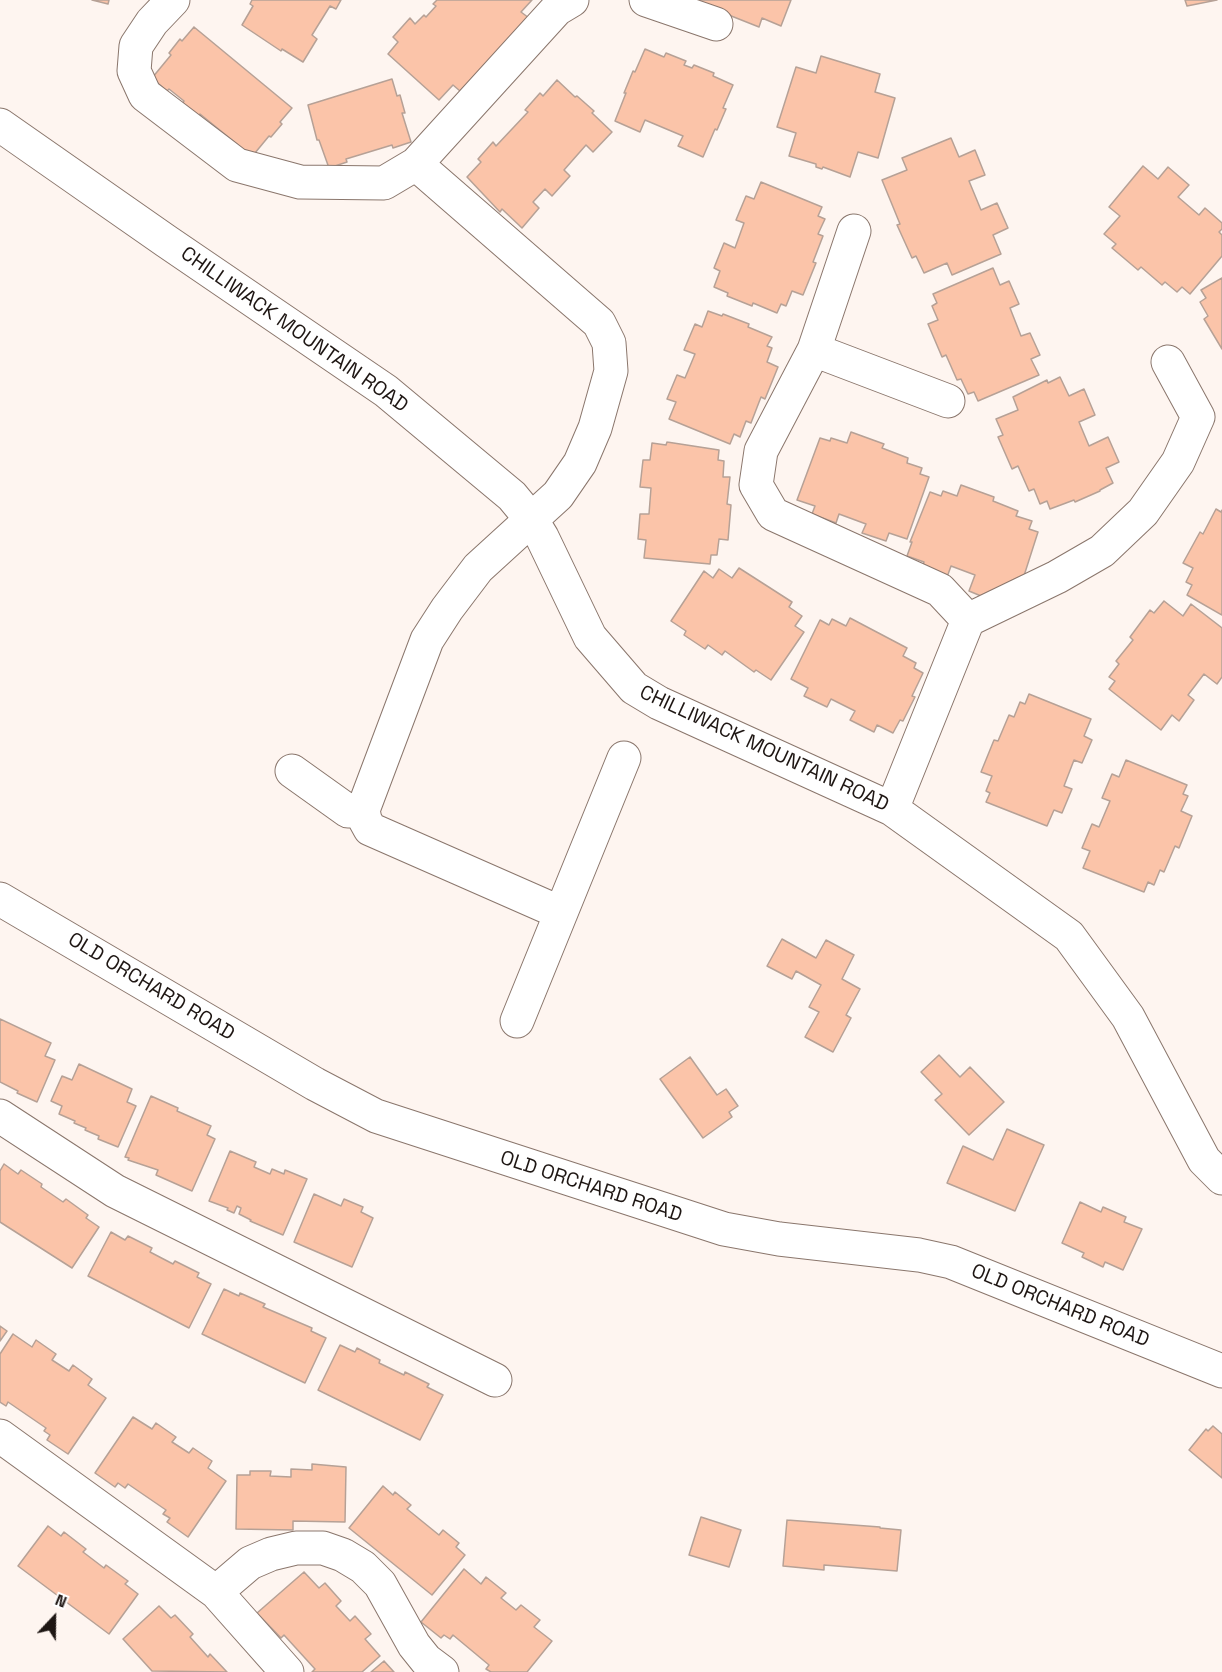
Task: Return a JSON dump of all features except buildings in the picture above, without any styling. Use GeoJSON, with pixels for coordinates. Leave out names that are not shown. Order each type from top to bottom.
{"type":"FeatureCollection","features":[{"type":"Feature","properties":{"kind":"street"},"geometry":{"type":"LineString","coordinates":[[173,0],[152,22],[136,46],[134,71],[145,95],[237,165],[300,182],[384,183],[416,164],[556,9],[572,0]]}},
{"type":"Feature","properties":{"kind":"street"},"geometry":{"type":"LineString","coordinates":[[646,0],[716,24]]}},
{"type":"Feature","properties":{"kind":"street","name":"CHILLIWACK MOUNTAIN ROAD"},"geometry":{"type":"LineString","coordinates":[[0,125],[386,391],[512,496],[542,537],[590,637],[634,688],[660,703],[892,809],[1069,936],[1128,1017],[1204,1160],[1222,1178]]}},
{"type":"Feature","properties":{"kind":"street"},"geometry":{"type":"LineString","coordinates":[[416,164],[599,322],[609,343],[611,371],[604,402],[580,463],[558,495],[478,568],[427,640],[363,810],[370,829],[561,913]]}},
{"type":"Feature","properties":{"kind":"street"},"geometry":{"type":"LineString","coordinates":[[854,231],[814,350],[761,451],[756,485],[773,514],[940,590],[968,620]]}},
{"type":"Feature","properties":{"kind":"street"},"geometry":{"type":"LineString","coordinates":[[814,350],[948,401]]}},
{"type":"Feature","properties":{"kind":"street"},"geometry":{"type":"LineString","coordinates":[[892,809],[968,620],[1057,577],[1102,551],[1143,512],[1178,462],[1198,417],[1168,362]]}},
{"type":"Feature","properties":{"kind":"street"},"geometry":{"type":"LineString","coordinates":[[517,1021],[624,758]]}},
{"type":"Feature","properties":{"kind":"street"},"geometry":{"type":"LineString","coordinates":[[292,771],[348,811],[363,810]]}},
{"type":"Feature","properties":{"kind":"street","name":"OLD ORCHARD ROAD"},"geometry":{"type":"LineString","coordinates":[[0,899],[315,1084],[376,1116],[724,1230],[779,1239],[919,1255],[951,1262],[1222,1371]]}},
{"type":"Feature","properties":{"kind":"street"},"geometry":{"type":"LineString","coordinates":[[0,1116],[115,1191],[495,1380]]}},
{"type":"Feature","properties":{"kind":"street"},"geometry":{"type":"LineString","coordinates":[[0,1436],[216,1592],[287,1672]]}},
{"type":"Feature","properties":{"kind":"street"},"geometry":{"type":"LineString","coordinates":[[216,1592],[250,1563],[271,1554],[296,1548],[323,1548],[344,1555],[363,1567],[380,1584],[414,1645],[426,1660],[442,1672]]}}]}
